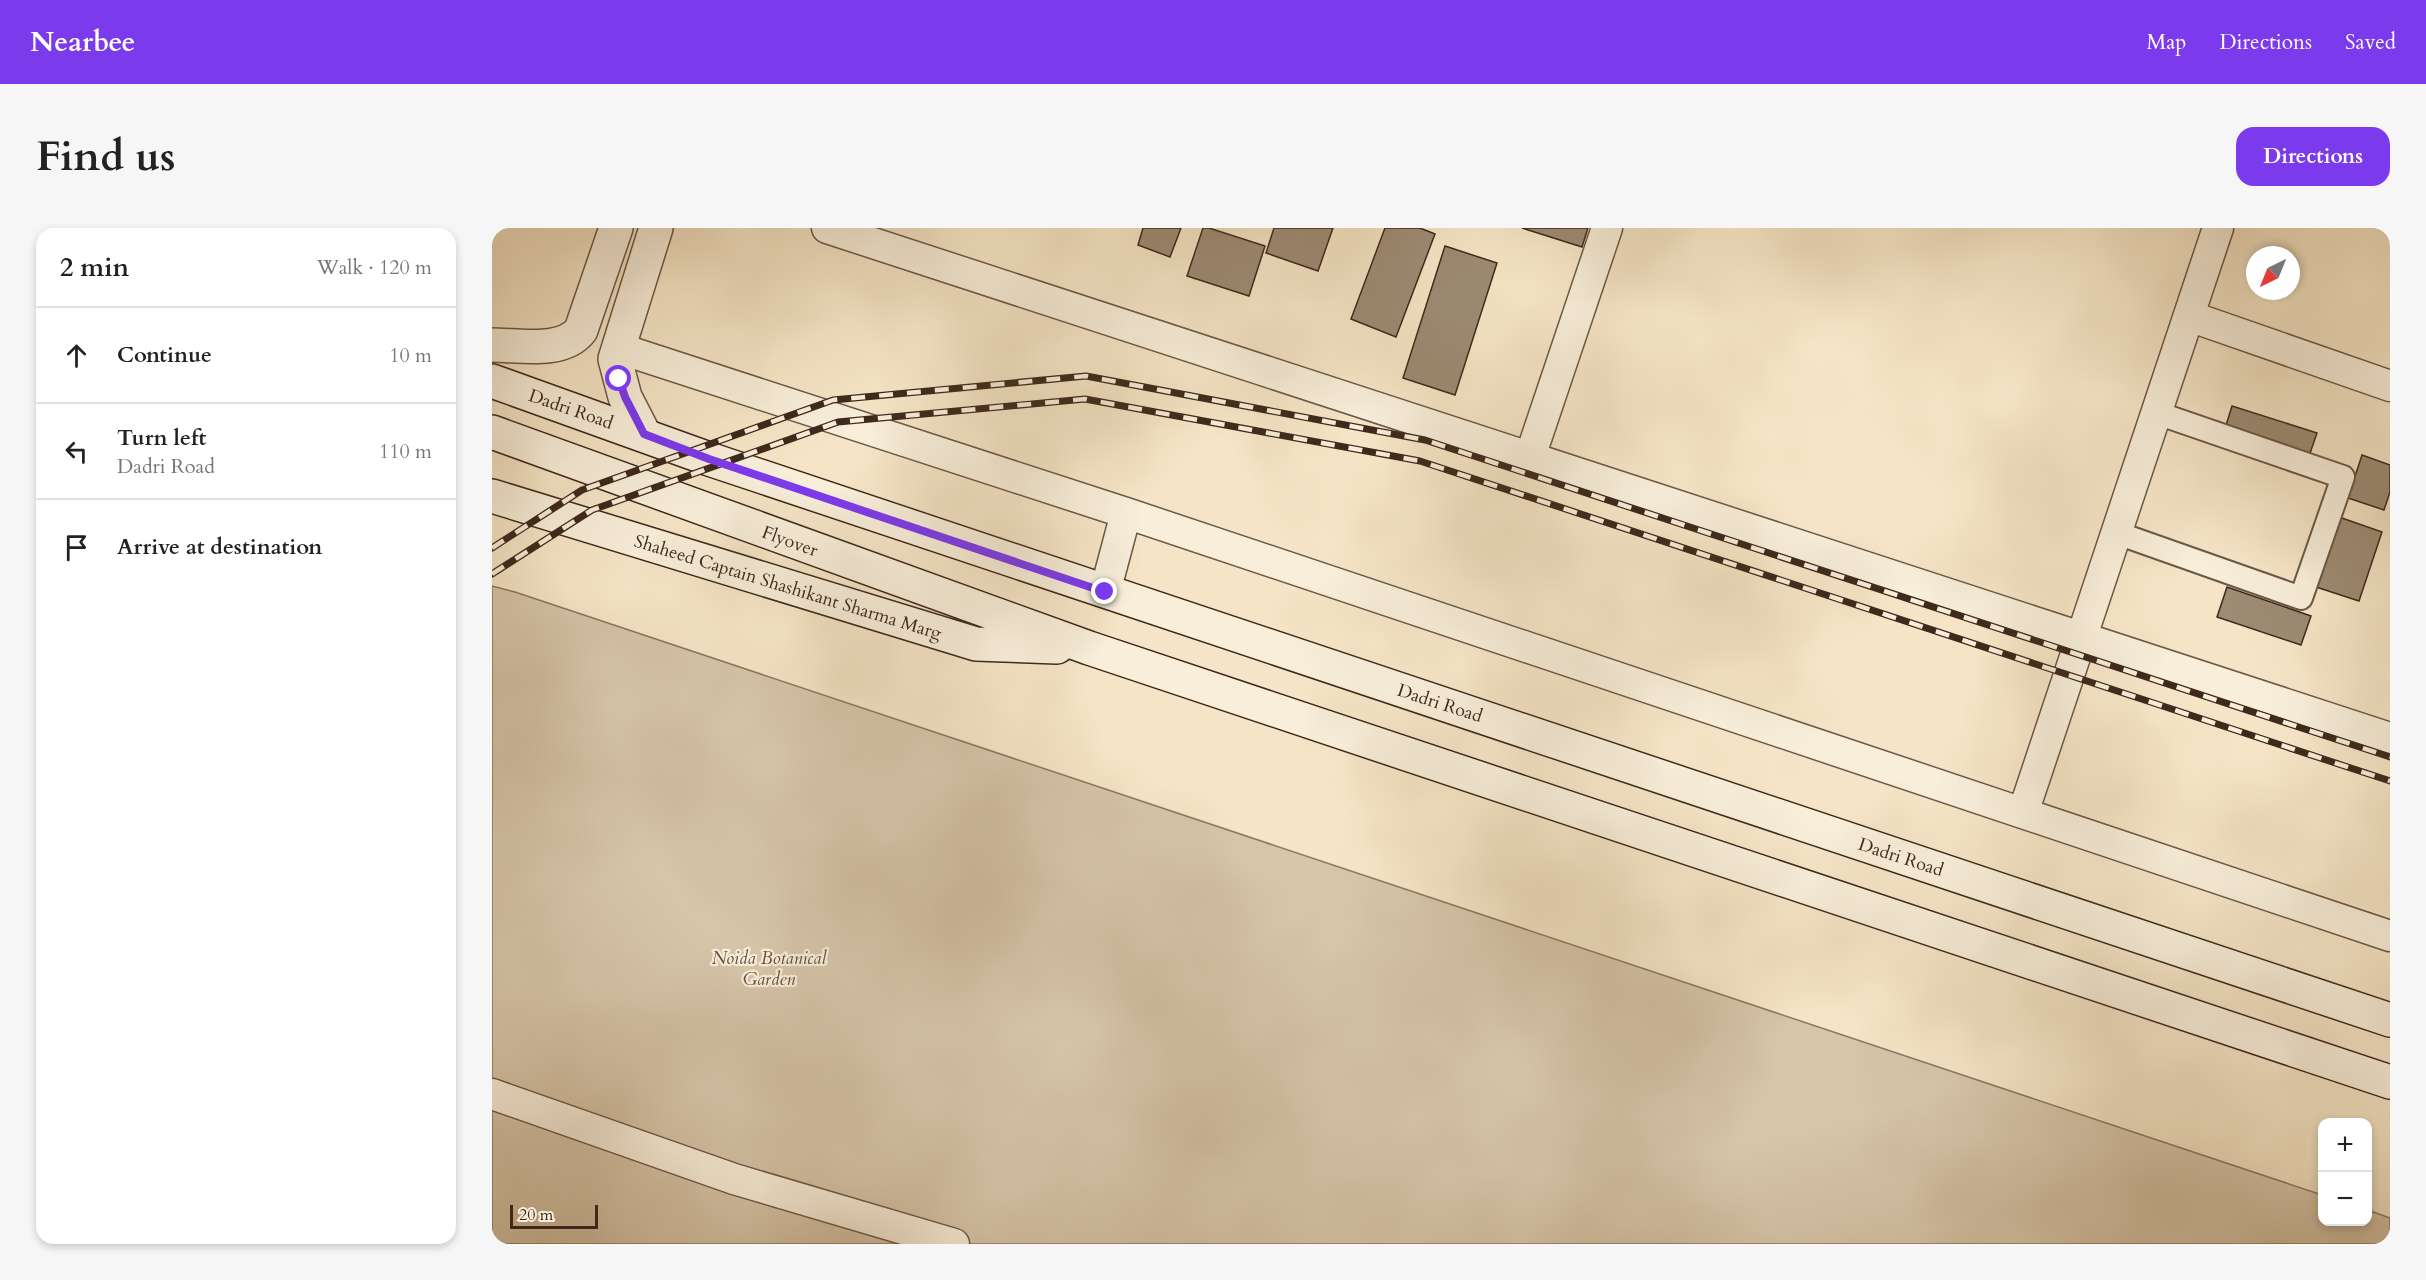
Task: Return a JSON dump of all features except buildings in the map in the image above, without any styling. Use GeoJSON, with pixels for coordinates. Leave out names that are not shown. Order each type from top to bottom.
{"type":"FeatureCollection","features":[{"type":"Feature","properties":{"kind":"main road"},"geometry":{"type":"LineString","coordinates":[[492,345],[538,346],[563,343],[576,337],[581,330],[616,228]]}},
{"type":"Feature","properties":{"kind":"main road"},"geometry":{"type":"LineString","coordinates":[[644,434],[625,397],[615,359],[656,228]]}},
{"type":"Feature","properties":{"kind":"main road","name":"Dadri Road"},"geometry":{"type":"LineString","coordinates":[[492,381],[709,459],[2390,1020]]}},
{"type":"Feature","properties":{"kind":"main road","name":"Flyover"},"geometry":{"type":"LineString","coordinates":[[492,432],[1089,648]]}},
{"type":"Feature","properties":{"kind":"main road","name":"Shaheed Captain Shashikant Sharma Marg"},"geometry":{"type":"LineString","coordinates":[[492,496],[976,644],[1089,648]]}},
{"type":"Feature","properties":{"kind":"main road"},"geometry":{"type":"LineString","coordinates":[[1089,648],[2390,1083]]}},
{"type":"Feature","properties":{"kind":"street"},"geometry":{"type":"LineString","coordinates":[[827,228],[2390,738]]}},
{"type":"Feature","properties":{"kind":"street"},"geometry":{"type":"LineString","coordinates":[[1530,457],[1607,228]]}},
{"type":"Feature","properties":{"kind":"street"},"geometry":{"type":"LineString","coordinates":[[2024,813],[2218,228]]}},
{"type":"Feature","properties":{"kind":"street"},"geometry":{"type":"LineString","coordinates":[[2189,315],[2390,386]]}},
{"type":"Feature","properties":{"kind":"street"},"geometry":{"type":"LineString","coordinates":[[618,348],[1126,513],[2390,936]]}},
{"type":"Feature","properties":{"kind":"street"},"geometry":{"type":"LineString","coordinates":[[2116,533],[2301,598],[2343,477],[2157,412]]}},
{"type":"Feature","properties":{"kind":"street"},"geometry":{"type":"LineString","coordinates":[[1105,592],[1126,513]]}},
{"type":"Feature","properties":{"kind":"street"},"geometry":{"type":"LineString","coordinates":[[492,1094],[734,1179],[954,1244]]}},
{"type":"Feature","properties":{"kind":"green space","name":"Noida Botanical Garden"},"geometry":{"type":"Polygon","coordinates":[[[492,586],[2318,1194],[2318,1226],[2372,1226],[2372,1211],[2390,1218],[2390,1244],[492,1244],[492,586]]]}},
{"type":"Feature","properties":{"kind":"railway"},"geometry":{"type":"LineString","coordinates":[[492,548],[582,490],[833,400],[1086,376],[1425,440],[2390,757]]}},
{"type":"Feature","properties":{"kind":"railway"},"geometry":{"type":"LineString","coordinates":[[492,574],[592,510],[838,422],[1085,399],[1420,461],[2390,781]]}},
{"type":"Feature","properties":{"kind":"route"},"geometry":{"type":"LineString","coordinates":[[619,379],[625,397],[644,434],[709,459],[1105,592]]}}]}
